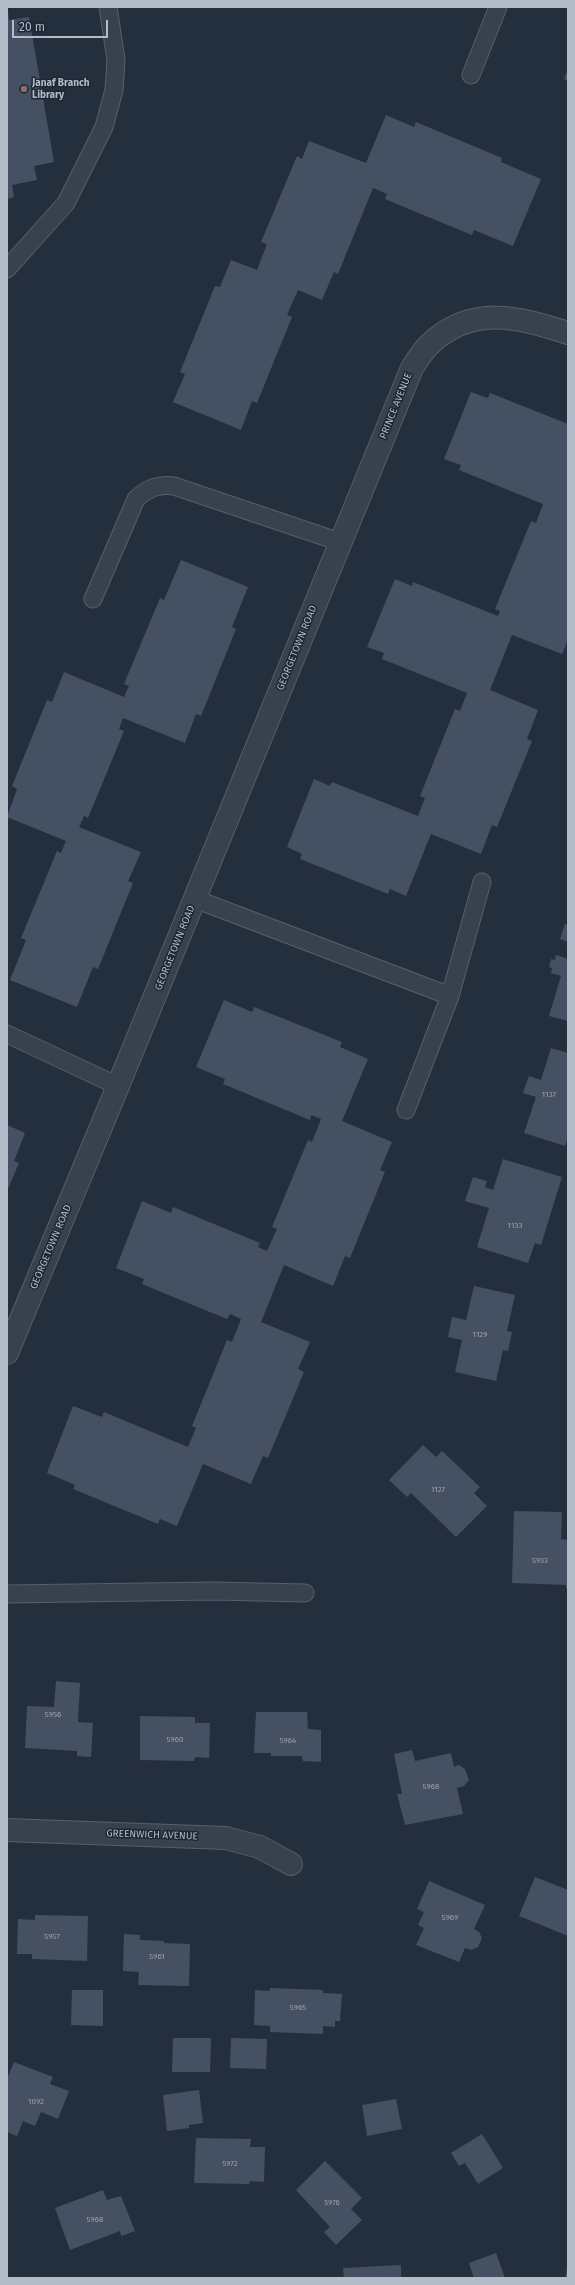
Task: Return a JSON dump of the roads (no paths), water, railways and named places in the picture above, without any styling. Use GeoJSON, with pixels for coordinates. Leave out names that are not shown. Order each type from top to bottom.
{"type":"FeatureCollection","features":[{"type":"Feature","properties":{"kind":"street","name":"PRINCE AVENUE"},"geometry":{"type":"LineString","coordinates":[[340,542],[412,368],[429,346],[452,329],[477,319],[505,317],[532,322],[568,333]]}},
{"type":"Feature","properties":{"kind":"street","name":"GEORGETOWN ROAD"},"geometry":{"type":"LineString","coordinates":[[7,1353],[195,899],[340,542]]}},
{"type":"Feature","properties":{"kind":"street","name":"GREENWICH AVENUE"},"geometry":{"type":"LineString","coordinates":[[7,1830],[226,1838],[260,1847],[291,1864]]}},
{"type":"Feature","properties":{"kind":"lane"},"geometry":{"type":"LineString","coordinates":[[7,269],[66,203],[104,127],[114,90],[116,60],[108,7]]}},
{"type":"Feature","properties":{"kind":"lane"},"geometry":{"type":"LineString","coordinates":[[471,75],[498,7]]}},
{"type":"Feature","properties":{"kind":"lane"},"geometry":{"type":"LineString","coordinates":[[93,599],[136,499],[148,488],[164,484],[174,486],[340,542]]}},
{"type":"Feature","properties":{"kind":"lane"},"geometry":{"type":"LineString","coordinates":[[406,1110],[450,996],[482,882]]}},
{"type":"Feature","properties":{"kind":"lane"},"geometry":{"type":"LineString","coordinates":[[195,899],[450,996]]}},
{"type":"Feature","properties":{"kind":"lane"},"geometry":{"type":"LineString","coordinates":[[7,1034],[118,1086]]}},
{"type":"Feature","properties":{"kind":"lane"},"geometry":{"type":"LineString","coordinates":[[7,1594],[212,1591],[305,1593]]}},
{"type":"Feature","properties":{"kind":"place","name":"Janaf Branch Library"},"geometry":{"type":"Point","coordinates":[24,89]}}]}
